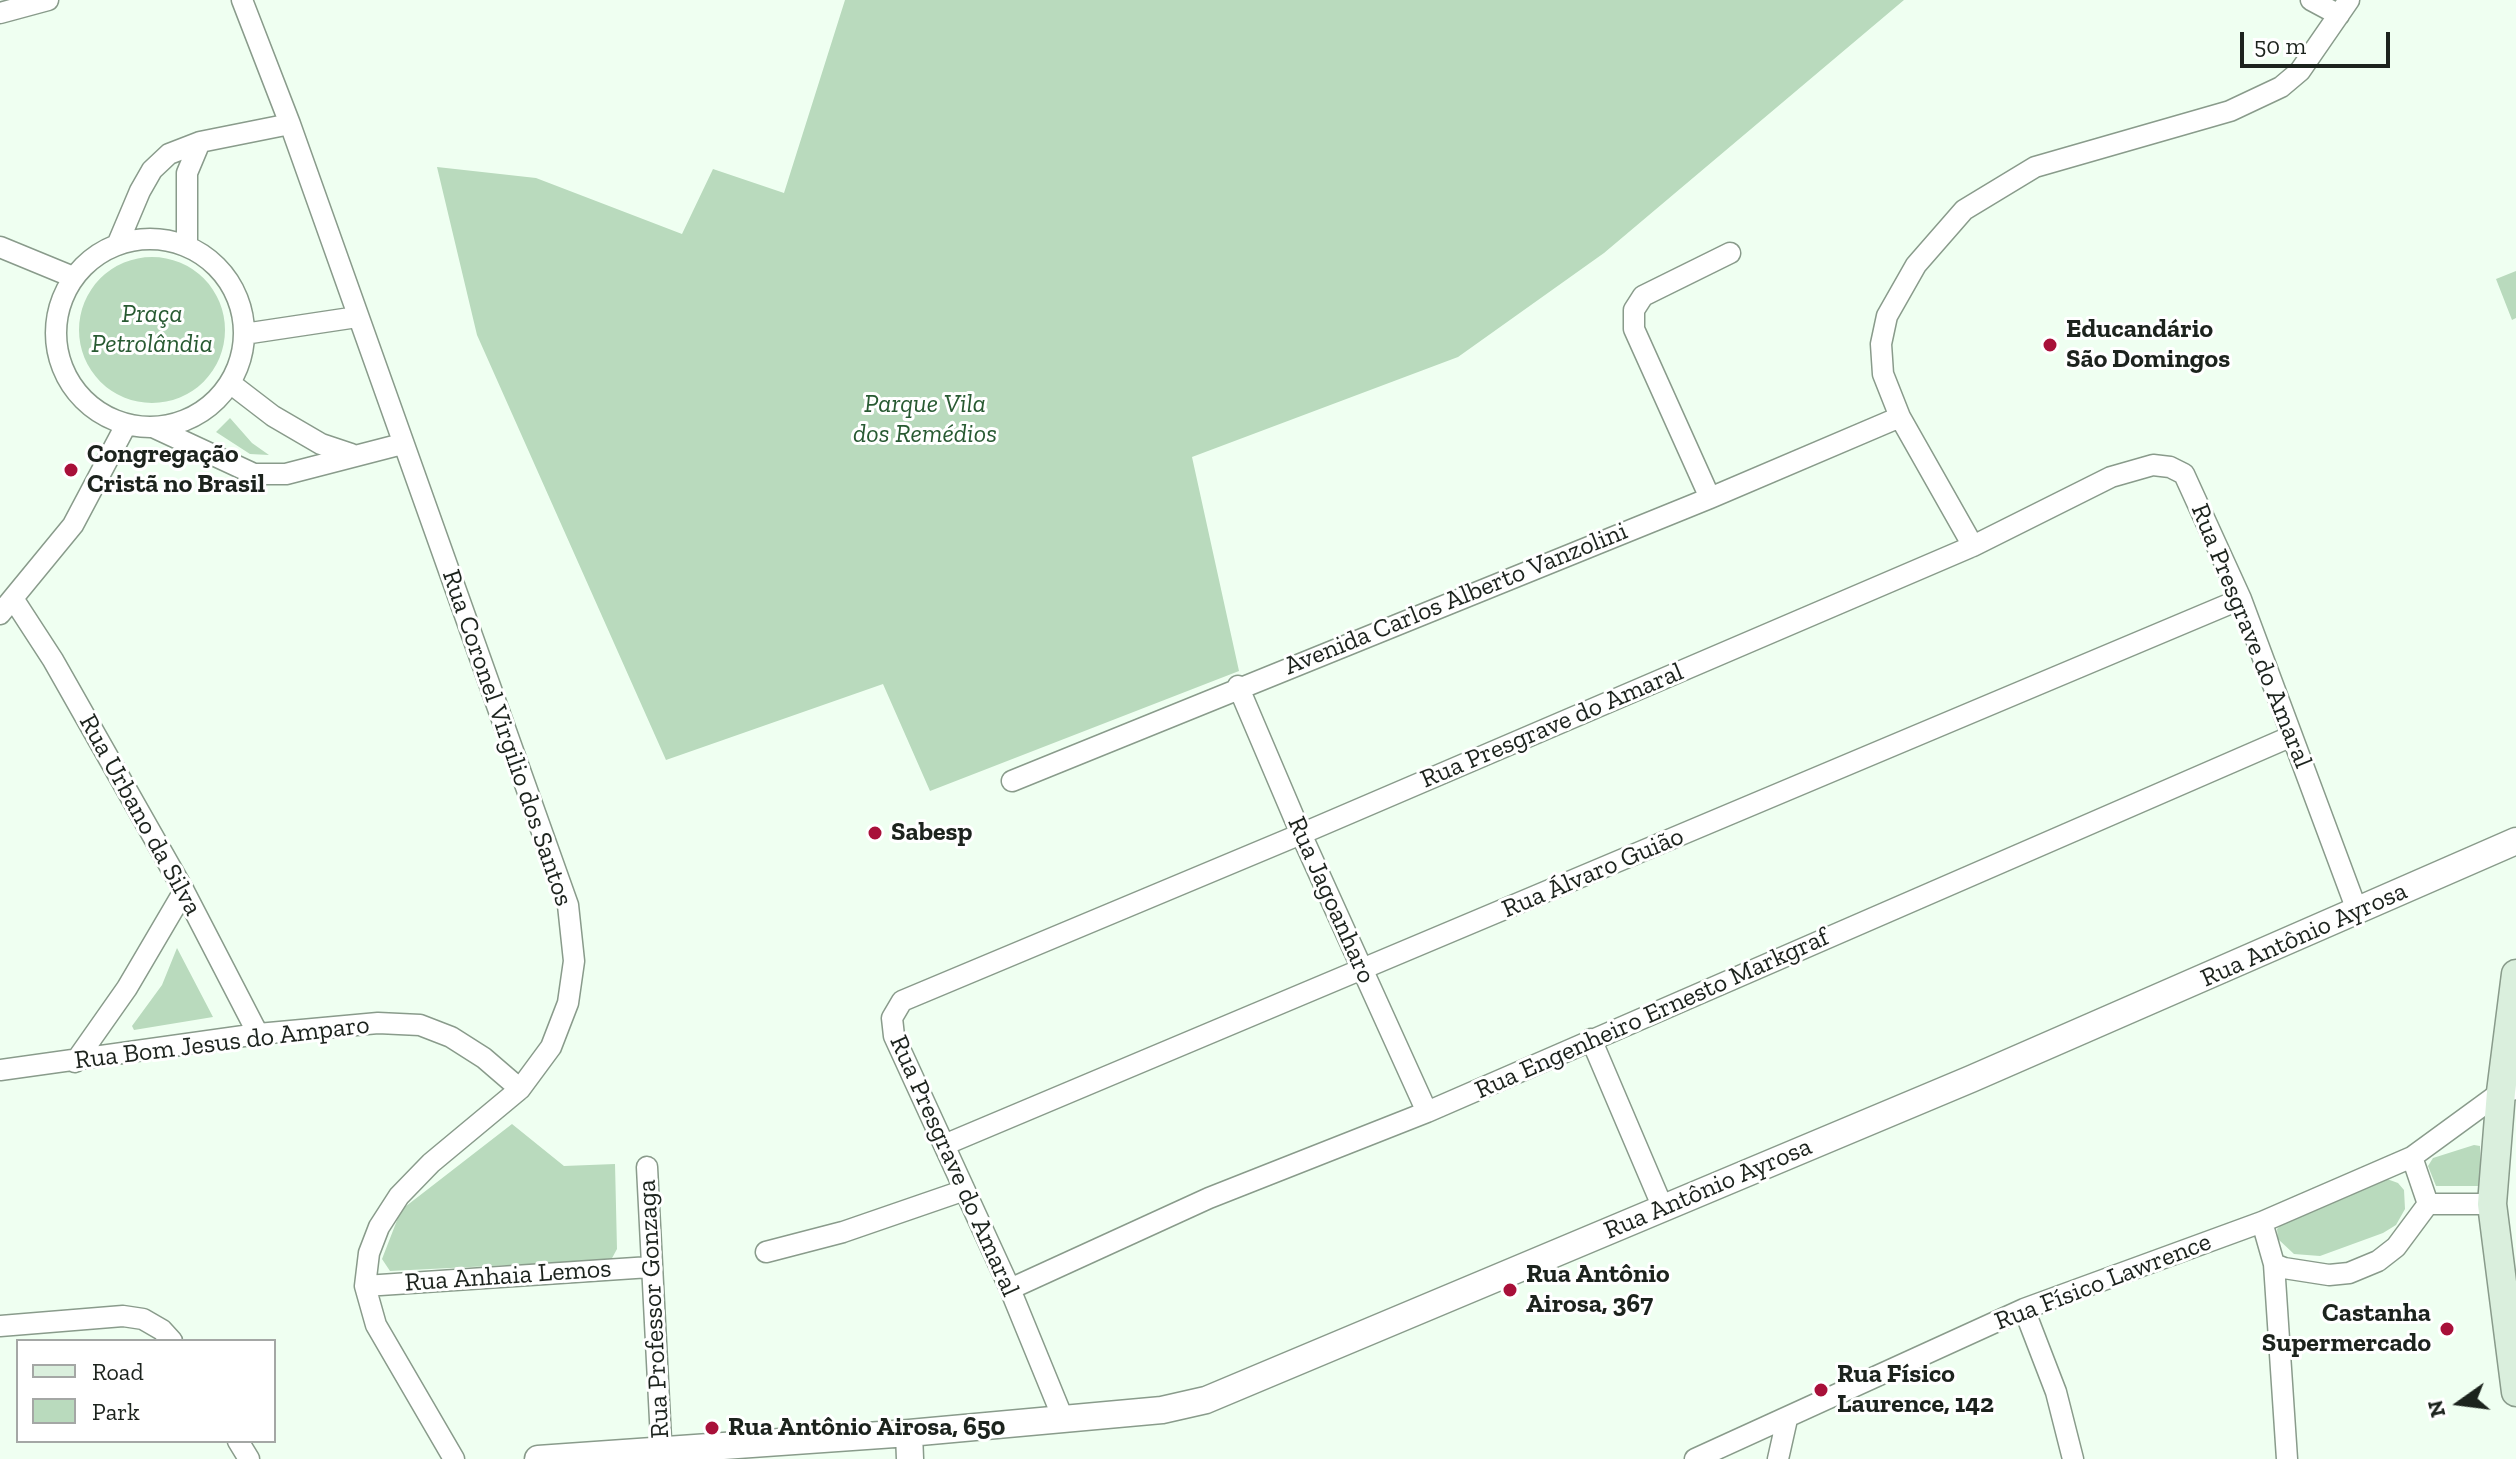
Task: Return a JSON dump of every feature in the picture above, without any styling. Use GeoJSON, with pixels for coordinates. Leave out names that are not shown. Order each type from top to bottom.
{"type":"FeatureCollection","features":[{"type":"Feature","properties":{"kind":"main road"},"geometry":{"type":"LineString","coordinates":[[2516,974],[2508,1091],[2492,1204],[2516,1392]]}},
{"type":"Feature","properties":{"kind":"street"},"geometry":{"type":"LineString","coordinates":[[0,13],[48,0]]}},
{"type":"Feature","properties":{"kind":"street","name":"Rua Coronel Virgilio dos Santos"},"geometry":{"type":"LineString","coordinates":[[242,0],[290,124],[568,905],[574,961],[568,1003],[551,1047],[520,1089],[431,1163],[399,1196],[379,1227],[369,1253],[365,1286],[376,1325],[454,1459]]}},
{"type":"Feature","properties":{"kind":"street"},"geometry":{"type":"LineString","coordinates":[[1973,546],[1900,417],[1883,374],[1881,344],[1887,316],[1916,265],[1964,210],[2035,167],[2260,99],[2300,71],[2344,8],[2311,0]]}},
{"type":"Feature","properties":{"kind":"street"},"geometry":{"type":"LineString","coordinates":[[118,243],[152,170],[181,147],[290,124]]}},
{"type":"Feature","properties":{"kind":"street"},"geometry":{"type":"LineString","coordinates":[[187,246],[187,173],[200,142]]}},
{"type":"Feature","properties":{"kind":"street"},"geometry":{"type":"LineString","coordinates":[[155,428],[184,421],[210,406],[230,383],[242,351],[244,334],[240,306],[228,281],[210,260],[187,246],[152,238],[118,243],[92,257],[73,277],[59,305],[55,335],[61,365],[75,392],[98,413],[126,425],[155,428],[254,474],[286,474],[351,454],[402,444]]}},
{"type":"Feature","properties":{"kind":"street"},"geometry":{"type":"LineString","coordinates":[[0,247],[73,277]]}},
{"type":"Feature","properties":{"kind":"street"},"geometry":{"type":"LineString","coordinates":[[1710,498],[1634,329],[1634,310],[1643,296],[1730,253]]}},
{"type":"Feature","properties":{"kind":"street"},"geometry":{"type":"LineString","coordinates":[[244,334],[357,317]]}},
{"type":"Feature","properties":{"kind":"street"},"geometry":{"type":"LineString","coordinates":[[230,383],[273,416],[321,444],[351,454]]}},
{"type":"Feature","properties":{"kind":"street","name":"Avenida Carlos Alberto Vanzolini"},"geometry":{"type":"LineString","coordinates":[[1012,781],[1238,686],[1710,498],[1900,417]]}},
{"type":"Feature","properties":{"kind":"street"},"geometry":{"type":"LineString","coordinates":[[5,604],[73,525],[126,425]]}},
{"type":"Feature","properties":{"kind":"street","name":"Rua Presgrave do Amaral"},"geometry":{"type":"LineString","coordinates":[[1062,1416],[1010,1289],[962,1191],[894,1036],[892,1018],[902,1001],[1973,546],[2111,477],[2137,468],[2170,467],[2184,474],[2241,599],[2358,913]]}},
{"type":"Feature","properties":{"kind":"street","name":"Rua Álvaro Guião"},"geometry":{"type":"LineString","coordinates":[[944,1145],[2241,599]]}},
{"type":"Feature","properties":{"kind":"street","name":"Rua Urbano da Silva"},"geometry":{"type":"LineString","coordinates":[[5,604],[53,660],[184,891],[258,1034]]}},
{"type":"Feature","properties":{"kind":"street","name":"Rua Jagoanharo"},"geometry":{"type":"LineString","coordinates":[[1238,686],[1301,834],[1427,1112]]}},
{"type":"Feature","properties":{"kind":"street","name":"Rua Engenheiro Ernesto Markgraf"},"geometry":{"type":"LineString","coordinates":[[1010,1289],[1209,1198],[1427,1112],[2292,736]]}},
{"type":"Feature","properties":{"kind":"street","name":"Rua Antônio Ayrosa"},"geometry":{"type":"LineString","coordinates":[[538,1459],[662,1455],[1062,1416],[1162,1410],[1206,1400],[2358,913],[2516,841]]}},
{"type":"Feature","properties":{"kind":"street"},"geometry":{"type":"LineString","coordinates":[[75,1062],[127,988],[184,891]]}},
{"type":"Feature","properties":{"kind":"street","name":"Rua Bom Jesus do Amparo"},"geometry":{"type":"LineString","coordinates":[[0,1070],[75,1062],[258,1034],[378,1023],[420,1025],[451,1037],[484,1058],[520,1089]]}},
{"type":"Feature","properties":{"kind":"street"},"geometry":{"type":"LineString","coordinates":[[1591,1039],[1663,1208]]}},
{"type":"Feature","properties":{"kind":"street","name":"Rua Físico Lawrence"},"geometry":{"type":"LineString","coordinates":[[1695,1459],[2024,1309],[2262,1222],[2412,1157],[2508,1091]]}},
{"type":"Feature","properties":{"kind":"street"},"geometry":{"type":"LineString","coordinates":[[2412,1157],[2428,1204]]}},
{"type":"Feature","properties":{"kind":"street","name":"Rua Professor Gonzaga"},"geometry":{"type":"LineString","coordinates":[[647,1167],[662,1455]]}},
{"type":"Feature","properties":{"kind":"street"},"geometry":{"type":"LineString","coordinates":[[766,1252],[843,1232],[962,1191]]}},
{"type":"Feature","properties":{"kind":"street"},"geometry":{"type":"LineString","coordinates":[[2428,1204],[2492,1204]]}},
{"type":"Feature","properties":{"kind":"street"},"geometry":{"type":"LineString","coordinates":[[2274,1264],[2307,1273],[2349,1273],[2378,1261],[2396,1247],[2428,1204]]}},
{"type":"Feature","properties":{"kind":"street"},"geometry":{"type":"LineString","coordinates":[[2262,1222],[2274,1264],[2287,1459]]}},
{"type":"Feature","properties":{"kind":"street","name":"Rua Anhaia Lemos"},"geometry":{"type":"LineString","coordinates":[[365,1286],[650,1267]]}},
{"type":"Feature","properties":{"kind":"street"},"geometry":{"type":"LineString","coordinates":[[2024,1309],[2056,1392],[2073,1459]]}},
{"type":"Feature","properties":{"kind":"street"},"geometry":{"type":"LineString","coordinates":[[0,1326],[123,1316],[143,1319],[162,1330],[170,1339]]}},
{"type":"Feature","properties":{"kind":"street"},"geometry":{"type":"LineString","coordinates":[[1778,1459],[1787,1419]]}},
{"type":"Feature","properties":{"kind":"street"},"geometry":{"type":"LineString","coordinates":[[909,1433],[910,1459]]}},
{"type":"Feature","properties":{"kind":"green space","name":"Parque Vila dos Remédios"},"geometry":{"type":"Polygon","coordinates":[[[845,0],[1904,0],[1604,253],[1458,357],[1192,457],[1239,671],[930,791],[883,684],[666,760],[477,335],[437,167],[536,178],[682,234],[713,169],[784,193],[845,0]]]}},
{"type":"Feature","properties":{"kind":"green space","name":"Praça Petrolândia"},"geometry":{"type":"Polygon","coordinates":[[[152,257],[180,262],[204,278],[220,302],[225,330],[220,358],[204,382],[180,398],[152,403],[124,398],[100,382],[84,358],[79,330],[84,302],[100,278],[124,262],[152,257]]]}},
{"type":"Feature","properties":{"kind":"green space"},"geometry":{"type":"Polygon","coordinates":[[[2516,271],[2516,318],[2512,320],[2496,279],[2516,271]]]}},
{"type":"Feature","properties":{"kind":"green space","name":"Praça Petrolândia"},"geometry":{"type":"Polygon","coordinates":[[[230,418],[252,443],[269,455],[250,454],[216,432],[230,418]]]}},
{"type":"Feature","properties":{"kind":"green space"},"geometry":{"type":"Polygon","coordinates":[[[177,948],[213,1017],[134,1030],[132,1026],[162,985],[177,948]]]}},
{"type":"Feature","properties":{"kind":"green space"},"geometry":{"type":"Polygon","coordinates":[[[512,1124],[564,1166],[615,1164],[617,1249],[611,1260],[390,1271],[382,1259],[401,1210],[512,1124]]]}},
{"type":"Feature","properties":{"kind":"green space"},"geometry":{"type":"Polygon","coordinates":[[[2474,1145],[2480,1146],[2481,1186],[2436,1186],[2428,1166],[2433,1158],[2474,1145]]]}},
{"type":"Feature","properties":{"kind":"green space"},"geometry":{"type":"Polygon","coordinates":[[[2387,1179],[2398,1183],[2404,1190],[2405,1209],[2396,1225],[2383,1233],[2320,1256],[2294,1254],[2278,1239],[2277,1229],[2285,1221],[2387,1179]]]}},
{"type":"Feature","properties":{"kind":"place","name":"Educandário São Domingos"},"geometry":{"type":"Point","coordinates":[2050,345]}},
{"type":"Feature","properties":{"kind":"place","name":"Congregação Cristã no Brasil"},"geometry":{"type":"Point","coordinates":[71,470]}},
{"type":"Feature","properties":{"kind":"place","name":"Sabesp"},"geometry":{"type":"Point","coordinates":[875,833]}},
{"type":"Feature","properties":{"kind":"place","name":"Rua Antônio Airosa, 367"},"geometry":{"type":"Point","coordinates":[1510,1290]}},
{"type":"Feature","properties":{"kind":"place","name":"Castanha Supermercado"},"geometry":{"type":"Point","coordinates":[2447,1329]}},
{"type":"Feature","properties":{"kind":"place","name":"Rua Físico Laurence, 142"},"geometry":{"type":"Point","coordinates":[1821,1390]}},
{"type":"Feature","properties":{"kind":"place","name":"Rua Antônio Airosa, 650"},"geometry":{"type":"Point","coordinates":[712,1428]}}]}
